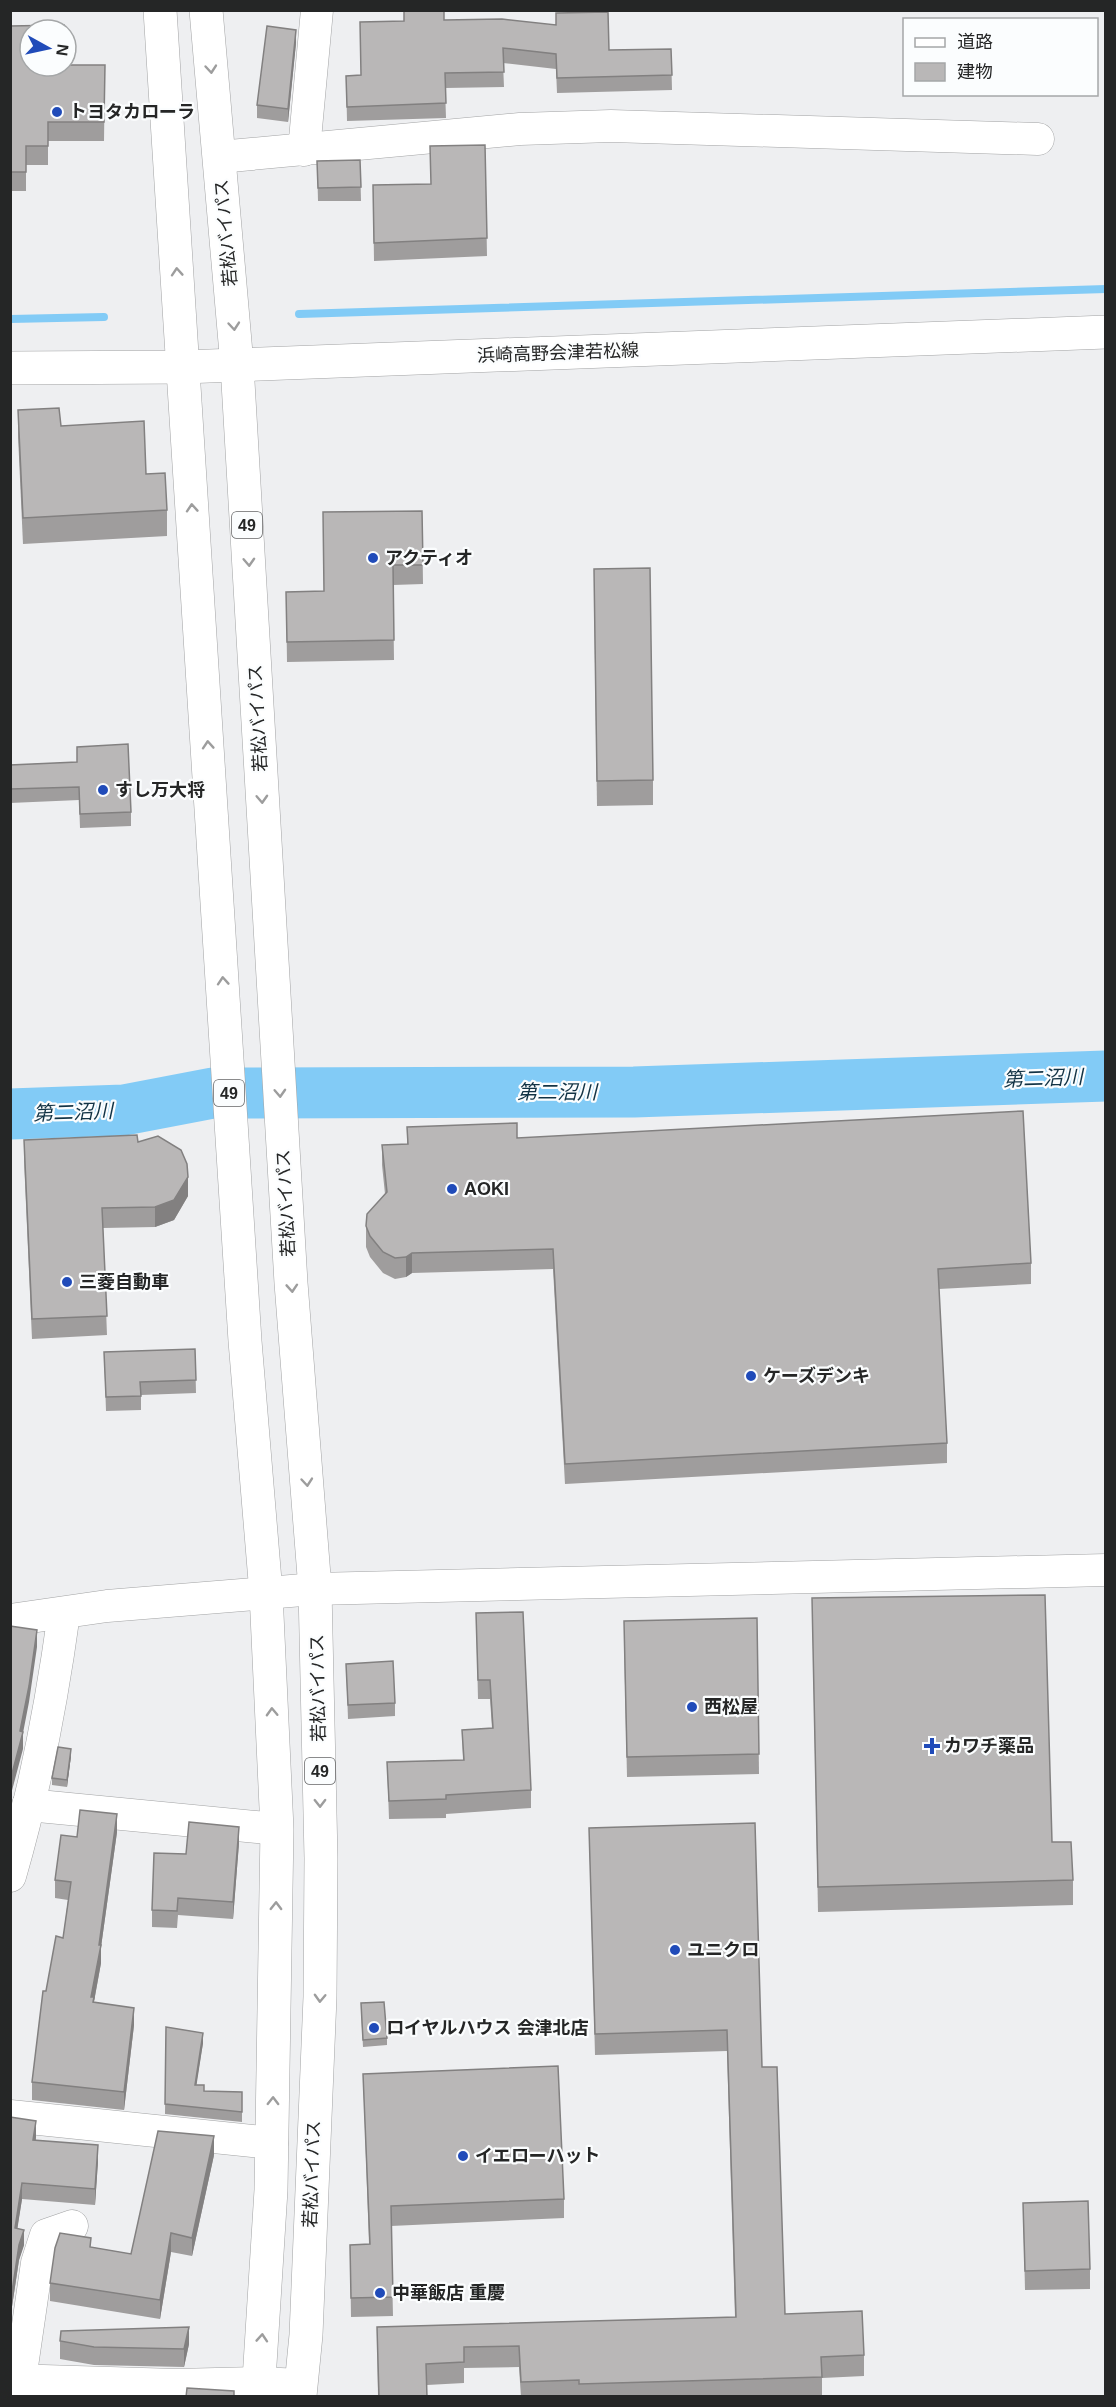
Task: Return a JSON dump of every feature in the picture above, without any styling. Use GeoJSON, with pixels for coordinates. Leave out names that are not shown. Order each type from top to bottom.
{"type":"FeatureCollection","features":[{"type":"Feature","properties":{"kind":"main road","name":"49"},"geometry":{"type":"LineString","coordinates":[[160,10],[245,1341],[266,1593],[277,1829],[271,2190],[258,2390]]}},
{"type":"Feature","properties":{"kind":"main road","name":"若松バイパス"},"geometry":{"type":"LineString","coordinates":[[206,10],[237,364],[291,1283],[315,1589],[321,1858],[320,1997],[306,2335],[300,2391]]}},
{"type":"Feature","properties":{"kind":"main road","name":"浜崎高野会津若松線"},"geometry":{"type":"LineString","coordinates":[[10,368],[183,367],[1106,332]]}},
{"type":"Feature","properties":{"kind":"street"},"geometry":{"type":"LineString","coordinates":[[304,150],[317,10]]}},
{"type":"Feature","properties":{"kind":"street"},"geometry":{"type":"LineString","coordinates":[[219,157],[520,129],[611,126],[1038,139]]}},
{"type":"Feature","properties":{"kind":"street"},"geometry":{"type":"LineString","coordinates":[[10,1620],[107,1606],[315,1589],[1106,1570]]}},
{"type":"Feature","properties":{"kind":"street"},"geometry":{"type":"LineString","coordinates":[[10,1875],[48,1713],[64,1613]]}},
{"type":"Feature","properties":{"kind":"street"},"geometry":{"type":"LineString","coordinates":[[28,1805],[277,1829]]}},
{"type":"Feature","properties":{"kind":"street"},"geometry":{"type":"LineString","coordinates":[[10,2116],[272,2142]]}},
{"type":"Feature","properties":{"kind":"street"},"geometry":{"type":"LineString","coordinates":[[72,2226],[46,2235],[37,2263],[15,2380],[300,2391]]}},
{"type":"Feature","properties":{"kind":"building"},"geometry":{"type":"Polygon","coordinates":[[[404,10],[444,10],[444,20],[502,19],[556,25],[556,13],[608,12],[609,50],[671,49],[672,75],[557,78],[556,54],[503,48],[504,72],[445,73],[446,103],[347,107],[346,76],[361,75],[360,22],[404,21],[404,10]]]}},
{"type":"Feature","properties":{"kind":"building","name":"トヨタカローラ"},"geometry":{"type":"Polygon","coordinates":[[[10,26],[18,26],[18,78],[78,78],[78,65],[105,65],[104,122],[48,122],[48,146],[26,146],[26,172],[10,172],[10,26]]]}},
{"type":"Feature","properties":{"kind":"building"},"geometry":{"type":"Polygon","coordinates":[[[267,26],[296,30],[288,109],[257,105],[267,26]]]}},
{"type":"Feature","properties":{"kind":"building"},"geometry":{"type":"Polygon","coordinates":[[[485,145],[487,238],[374,243],[373,185],[431,184],[430,146],[485,145]]]}},
{"type":"Feature","properties":{"kind":"building"},"geometry":{"type":"Polygon","coordinates":[[[360,160],[361,187],[318,188],[317,161],[360,160]]]}},
{"type":"Feature","properties":{"kind":"building"},"geometry":{"type":"Polygon","coordinates":[[[59,408],[61,426],[144,421],[146,474],[165,473],[167,510],[23,518],[18,410],[59,408]]]}},
{"type":"Feature","properties":{"kind":"building"},"geometry":{"type":"Polygon","coordinates":[[[422,511],[423,565],[393,565],[394,640],[287,642],[286,592],[324,591],[323,512],[422,511]]]}},
{"type":"Feature","properties":{"kind":"building"},"geometry":{"type":"Polygon","coordinates":[[[650,568],[653,780],[597,781],[594,569],[650,568]]]}},
{"type":"Feature","properties":{"kind":"building"},"geometry":{"type":"Polygon","coordinates":[[[128,744],[131,812],[80,814],[79,787],[10,789],[10,765],[77,762],[77,747],[128,744]]]}},
{"type":"Feature","properties":{"kind":"building","name":"ケーズデンキ"},"geometry":{"type":"Polygon","coordinates":[[[1023,1111],[1031,1263],[938,1269],[947,1443],[565,1464],[553,1249],[412,1253],[406,1257],[395,1258],[383,1252],[370,1236],[366,1226],[367,1214],[387,1192],[382,1145],[408,1144],[407,1127],[517,1123],[517,1138],[1023,1111]]]}},
{"type":"Feature","properties":{"kind":"building","name":"三菱自動車"},"geometry":{"type":"Polygon","coordinates":[[[137,1135],[138,1142],[158,1136],[181,1150],[187,1164],[188,1177],[174,1200],[155,1207],[102,1208],[107,1316],[32,1319],[24,1140],[137,1135]]]}},
{"type":"Feature","properties":{"kind":"building"},"geometry":{"type":"Polygon","coordinates":[[[195,1349],[196,1380],[140,1382],[141,1396],[106,1397],[104,1352],[195,1349]]]}},
{"type":"Feature","properties":{"kind":"building","name":"カワチ薬品"},"geometry":{"type":"Polygon","coordinates":[[[1045,1595],[1052,1842],[1071,1842],[1073,1880],[818,1887],[812,1598],[1045,1595]]]}},
{"type":"Feature","properties":{"kind":"building"},"geometry":{"type":"Polygon","coordinates":[[[523,1612],[531,1790],[446,1795],[446,1799],[389,1801],[387,1762],[464,1760],[462,1730],[493,1728],[490,1680],[478,1680],[476,1613],[523,1612]]]}},
{"type":"Feature","properties":{"kind":"building","name":"西松屋"},"geometry":{"type":"Polygon","coordinates":[[[757,1618],[759,1754],[627,1757],[624,1621],[757,1618]]]}},
{"type":"Feature","properties":{"kind":"building"},"geometry":{"type":"Polygon","coordinates":[[[10,1626],[37,1630],[20,1731],[23,1732],[10,1781],[10,1626]]]}},
{"type":"Feature","properties":{"kind":"building"},"geometry":{"type":"Polygon","coordinates":[[[393,1661],[395,1703],[348,1705],[346,1664],[393,1661]]]}},
{"type":"Feature","properties":{"kind":"building"},"geometry":{"type":"Polygon","coordinates":[[[58,1747],[71,1749],[67,1780],[52,1778],[58,1747]]]}},
{"type":"Feature","properties":{"kind":"building"},"geometry":{"type":"Polygon","coordinates":[[[80,1810],[117,1814],[99,1945],[101,1945],[91,1997],[94,1997],[93,2002],[134,2008],[124,2092],[32,2082],[43,1991],[46,1991],[56,1936],[63,1938],[71,1882],[55,1880],[61,1835],[77,1837],[80,1810]]]}},
{"type":"Feature","properties":{"kind":"building"},"geometry":{"type":"Polygon","coordinates":[[[189,1822],[239,1827],[233,1902],[178,1898],[177,1911],[152,1910],[154,1853],[186,1854],[189,1822]]]}},
{"type":"Feature","properties":{"kind":"building"},"geometry":{"type":"Polygon","coordinates":[[[755,1823],[762,2067],[777,2067],[785,2314],[862,2311],[864,2355],[821,2357],[822,2377],[579,2384],[579,2380],[521,2382],[519,2346],[464,2347],[464,2362],[426,2364],[427,2397],[379,2397],[377,2327],[736,2317],[727,2030],[595,2034],[589,1828],[755,1823]]]}},
{"type":"Feature","properties":{"kind":"building","name":"ロイヤルハウス 会津北店"},"geometry":{"type":"Polygon","coordinates":[[[384,2002],[387,2038],[363,2040],[361,2003],[384,2002]]]}},
{"type":"Feature","properties":{"kind":"building"},"geometry":{"type":"Polygon","coordinates":[[[166,2027],[203,2033],[195,2085],[204,2085],[204,2091],[242,2092],[242,2112],[165,2104],[166,2027]]]}},
{"type":"Feature","properties":{"kind":"building","name":"イエローハット"},"geometry":{"type":"Polygon","coordinates":[[[558,2066],[564,2199],[391,2206],[393,2297],[351,2298],[350,2245],[370,2244],[363,2074],[558,2066]]]}},
{"type":"Feature","properties":{"kind":"building"},"geometry":{"type":"Polygon","coordinates":[[[10,2117],[36,2121],[33,2140],[98,2145],[95,2189],[22,2183],[15,2228],[24,2230],[19,2245],[10,2305],[10,2117]]]}},
{"type":"Feature","properties":{"kind":"building"},"geometry":{"type":"Polygon","coordinates":[[[158,2131],[214,2136],[192,2238],[171,2233],[160,2300],[50,2283],[55,2248],[60,2233],[91,2238],[90,2247],[131,2254],[158,2131]]]}},
{"type":"Feature","properties":{"kind":"building"},"geometry":{"type":"Polygon","coordinates":[[[1088,2201],[1090,2269],[1025,2271],[1023,2203],[1088,2201]]]}},
{"type":"Feature","properties":{"kind":"building"},"geometry":{"type":"Polygon","coordinates":[[[189,2327],[184,2349],[94,2347],[60,2341],[61,2331],[189,2327]]]}},
{"type":"Feature","properties":{"kind":"building"},"geometry":{"type":"Polygon","coordinates":[[[187,2388],[234,2391],[234,2397],[186,2397],[187,2388]]]}},
{"type":"Feature","properties":{"kind":"waterway"},"geometry":{"type":"LineString","coordinates":[[299,314],[1106,289]]}},
{"type":"Feature","properties":{"kind":"waterway"},"geometry":{"type":"LineString","coordinates":[[10,319],[104,317]]}},
{"type":"Feature","properties":{"kind":"waterway","name":"第二沼川"},"geometry":{"type":"LineString","coordinates":[[10,1114],[124,1110],[213,1093],[634,1092],[1106,1076]]}},
{"type":"Feature","properties":{"kind":"place","name":"トヨタカローラ"},"geometry":{"type":"Point","coordinates":[57,112]}},
{"type":"Feature","properties":{"kind":"place","name":"アクティオ"},"geometry":{"type":"Point","coordinates":[373,558]}},
{"type":"Feature","properties":{"kind":"place","name":"すし万大将"},"geometry":{"type":"Point","coordinates":[103,790]}},
{"type":"Feature","properties":{"kind":"place","name":"AOKI"},"geometry":{"type":"Point","coordinates":[452,1189]}},
{"type":"Feature","properties":{"kind":"place","name":"三菱自動車"},"geometry":{"type":"Point","coordinates":[67,1282]}},
{"type":"Feature","properties":{"kind":"place","name":"ケーズデンキ"},"geometry":{"type":"Point","coordinates":[751,1376]}},
{"type":"Feature","properties":{"kind":"place","name":"西松屋"},"geometry":{"type":"Point","coordinates":[692,1707]}},
{"type":"Feature","properties":{"kind":"place","name":"カワチ薬品"},"geometry":{"type":"Point","coordinates":[932,1746]}},
{"type":"Feature","properties":{"kind":"place","name":"ユニクロ"},"geometry":{"type":"Point","coordinates":[675,1950]}},
{"type":"Feature","properties":{"kind":"place","name":"ロイヤルハウス 会津北店"},"geometry":{"type":"Point","coordinates":[374,2028]}},
{"type":"Feature","properties":{"kind":"place","name":"イエローハット"},"geometry":{"type":"Point","coordinates":[463,2156]}},
{"type":"Feature","properties":{"kind":"place","name":"中華飯店 重慶"},"geometry":{"type":"Point","coordinates":[380,2293]}}]}
